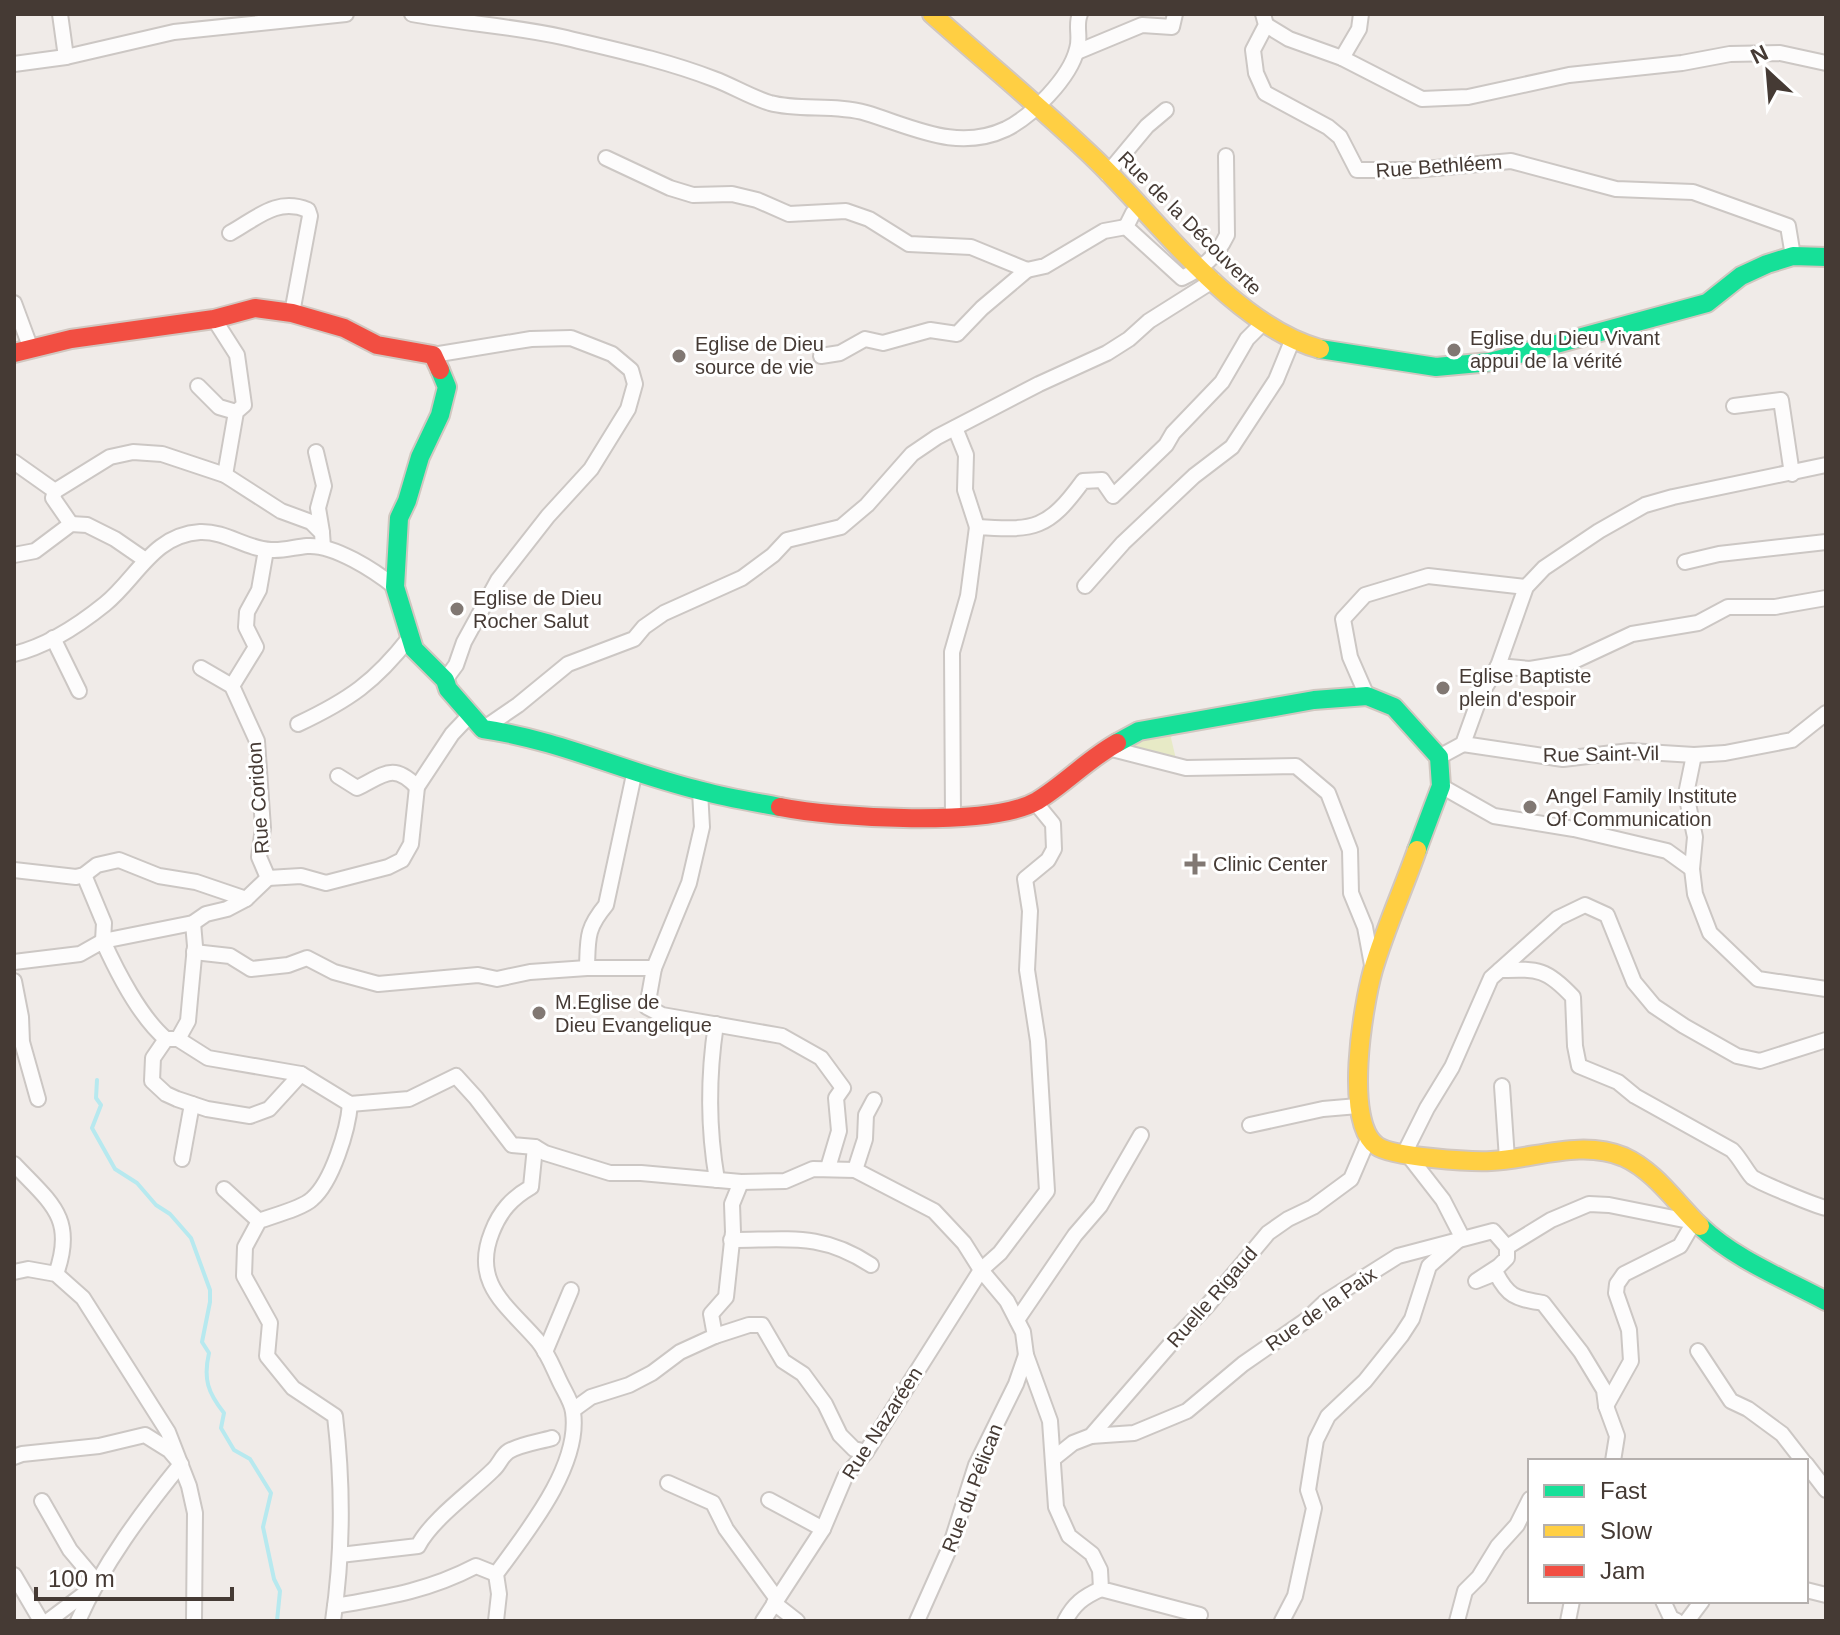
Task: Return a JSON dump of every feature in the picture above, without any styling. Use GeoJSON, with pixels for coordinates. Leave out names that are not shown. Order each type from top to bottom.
{"type":"FeatureCollection","features":[{"type":"Feature","properties":{"kind":"street"},"geometry":{"type":"LineString","coordinates":[[60,14],[66,57]]}},
{"type":"Feature","properties":{"kind":"street"},"geometry":{"type":"LineString","coordinates":[[14,64],[66,57],[174,32],[346,14]]}},
{"type":"Feature","properties":{"kind":"street"},"geometry":{"type":"LineString","coordinates":[[412,14],[562,37],[685,69],[768,102],[863,112],[922,134],[972,139],[1014,124],[1038,106],[1066,72],[1077,52],[1077,21],[1080,14]]}},
{"type":"Feature","properties":{"kind":"street","name":"Rue de la Découverte"},"geometry":{"type":"LineString","coordinates":[[932,14],[1095,159],[1238,306],[1292,341],[1319,349],[1436,367],[1490,362],[1707,303],[1741,276],[1793,256],[1826,257]]}},
{"type":"Feature","properties":{"kind":"street"},"geometry":{"type":"LineString","coordinates":[[1077,52],[1142,25],[1172,27],[1175,14]]}},
{"type":"Feature","properties":{"kind":"street"},"geometry":{"type":"LineString","coordinates":[[1342,58],[1359,29],[1361,14]]}},
{"type":"Feature","properties":{"kind":"street"},"geometry":{"type":"LineString","coordinates":[[1265,19],[1289,39],[1342,58],[1422,99],[1468,97],[1569,75],[1682,63],[1730,54],[1780,53],[1826,63]]}},
{"type":"Feature","properties":{"kind":"street","name":"Rue Bethléem"},"geometry":{"type":"LineString","coordinates":[[1265,19],[1253,50],[1256,73],[1265,93],[1340,137],[1357,170],[1414,170],[1511,161],[1616,189],[1693,192],[1788,226],[1793,256]]}},
{"type":"Feature","properties":{"kind":"street"},"geometry":{"type":"LineString","coordinates":[[1107,174],[1147,126],[1166,110]]}},
{"type":"Feature","properties":{"kind":"street"},"geometry":{"type":"LineString","coordinates":[[483,729],[568,664],[634,639],[644,627],[664,613],[742,578],[773,555],[787,540],[841,527],[867,505],[912,454],[955,428],[1107,353],[1129,339],[1208,274],[1227,235],[1226,156]]}},
{"type":"Feature","properties":{"kind":"street"},"geometry":{"type":"LineString","coordinates":[[606,158],[670,188],[693,195],[732,194],[757,200],[789,214],[846,211],[869,219],[909,244],[971,247],[1027,270]]}},
{"type":"Feature","properties":{"kind":"street"},"geometry":{"type":"LineString","coordinates":[[230,233],[263,211],[280,205],[308,210],[310,216],[292,313]]}},
{"type":"Feature","properties":{"kind":"street"},"geometry":{"type":"LineString","coordinates":[[1126,227],[1133,213],[1141,207]]}},
{"type":"Feature","properties":{"kind":"street"},"geometry":{"type":"LineString","coordinates":[[1126,227],[1182,278],[1208,274]]}},
{"type":"Feature","properties":{"kind":"street"},"geometry":{"type":"LineString","coordinates":[[821,356],[840,353],[865,339],[883,343],[930,330],[957,334],[1027,270],[1045,266],[1104,231],[1126,227]]}},
{"type":"Feature","properties":{"kind":"street"},"geometry":{"type":"LineString","coordinates":[[14,303],[23,351],[71,339],[214,319],[255,308],[292,313],[344,328],[377,345],[433,355],[531,339],[571,338],[612,354],[631,370],[635,384],[628,409],[591,469],[548,516],[498,580],[464,642],[456,665],[445,680]]}},
{"type":"Feature","properties":{"kind":"street"},"geometry":{"type":"LineString","coordinates":[[214,319],[237,355],[244,405],[236,412],[225,475]]}},
{"type":"Feature","properties":{"kind":"street"},"geometry":{"type":"LineString","coordinates":[[977,527],[1020,528],[1050,519],[1063,509],[1083,481],[1102,480],[1113,496],[1166,445],[1173,433],[1222,382],[1247,339],[1263,323]]}},
{"type":"Feature","properties":{"kind":"street"},"geometry":{"type":"LineString","coordinates":[[1085,586],[1123,543],[1194,476],[1232,447],[1276,380],[1292,341]]}},
{"type":"Feature","properties":{"kind":"street"},"geometry":{"type":"LineString","coordinates":[[433,355],[447,387],[440,415],[411,481],[399,518],[395,587],[414,649],[445,680],[448,689],[483,729],[519,734],[700,791],[812,813],[953,817],[995,814],[1035,802],[1108,748],[1139,731],[1314,700],[1367,696],[1394,707],[1439,757],[1441,786],[1372,966]]}},
{"type":"Feature","properties":{"kind":"street"},"geometry":{"type":"LineString","coordinates":[[198,386],[219,407],[236,412]]}},
{"type":"Feature","properties":{"kind":"street"},"geometry":{"type":"LineString","coordinates":[[1734,406],[1781,400],[1792,474]]}},
{"type":"Feature","properties":{"kind":"street"},"geometry":{"type":"LineString","coordinates":[[953,817],[952,652],[965,609],[977,527],[965,490],[966,455],[955,428]]}},
{"type":"Feature","properties":{"kind":"street"},"geometry":{"type":"LineString","coordinates":[[71,524],[53,498],[55,491],[110,457],[133,452],[162,454],[225,475],[281,511],[311,522],[323,540],[395,587]]}},
{"type":"Feature","properties":{"kind":"street"},"geometry":{"type":"LineString","coordinates":[[316,452],[324,486],[318,508],[323,540]]}},
{"type":"Feature","properties":{"kind":"street"},"geometry":{"type":"LineString","coordinates":[[14,462],[55,491]]}},
{"type":"Feature","properties":{"kind":"street"},"geometry":{"type":"LineString","coordinates":[[1439,757],[1463,744],[1481,694],[1498,666],[1526,587],[1544,568],[1645,505],[1826,465]]}},
{"type":"Feature","properties":{"kind":"street"},"geometry":{"type":"LineString","coordinates":[[14,555],[35,551],[71,524],[87,525],[144,559]]}},
{"type":"Feature","properties":{"kind":"street"},"geometry":{"type":"LineString","coordinates":[[14,654],[53,638],[106,603],[144,559],[166,542],[187,534],[220,534],[253,549],[266,550],[309,546],[323,540]]}},
{"type":"Feature","properties":{"kind":"street"},"geometry":{"type":"LineString","coordinates":[[1685,562],[1719,554],[1826,542]]}},
{"type":"Feature","properties":{"kind":"street"},"geometry":{"type":"LineString","coordinates":[[201,668],[232,686],[256,647],[246,627],[247,612],[259,590],[266,550]]}},
{"type":"Feature","properties":{"kind":"street"},"geometry":{"type":"LineString","coordinates":[[1367,696],[1350,657],[1343,619],[1365,595],[1428,576],[1526,587]]}},
{"type":"Feature","properties":{"kind":"street"},"geometry":{"type":"LineString","coordinates":[[1498,666],[1530,669],[1572,662],[1632,634],[1698,623],[1728,607],[1775,607],[1826,598]]}},
{"type":"Feature","properties":{"kind":"street"},"geometry":{"type":"LineString","coordinates":[[298,724],[353,696],[384,670],[410,637]]}},
{"type":"Feature","properties":{"kind":"street"},"geometry":{"type":"LineString","coordinates":[[53,638],[79,691]]}},
{"type":"Feature","properties":{"kind":"street","name":"Rue Coridon"},"geometry":{"type":"LineString","coordinates":[[232,686],[257,741],[259,805],[263,828],[259,857],[268,878],[301,876],[326,883],[388,867],[402,860],[411,844],[417,787],[452,734],[469,716],[465,708]]}},
{"type":"Feature","properties":{"kind":"street","name":"Rue Saint-Vil"},"geometry":{"type":"LineString","coordinates":[[1463,744],[1563,759],[1630,751],[1694,755],[1725,753],[1792,740],[1826,713]]}},
{"type":"Feature","properties":{"kind":"street"},"geometry":{"type":"LineString","coordinates":[[1108,748],[1186,768],[1296,766],[1328,793],[1350,850],[1351,893],[1365,927],[1372,966],[1356,1096],[1369,1137],[1377,1147],[1406,1154],[1493,1161],[1568,1150],[1598,1150],[1621,1156],[1641,1166],[1694,1222],[1754,1266],[1826,1301]]}},
{"type":"Feature","properties":{"kind":"street"},"geometry":{"type":"LineString","coordinates":[[1694,755],[1686,794],[1695,837],[1692,869],[1695,894],[1710,933],[1758,979],[1826,989]]}},
{"type":"Feature","properties":{"kind":"street"},"geometry":{"type":"LineString","coordinates":[[587,968],[588,935],[593,921],[606,905],[635,770]]}},
{"type":"Feature","properties":{"kind":"street"},"geometry":{"type":"LineString","coordinates":[[338,776],[357,788],[394,772],[404,774],[417,787]]}},
{"type":"Feature","properties":{"kind":"street"},"geometry":{"type":"LineString","coordinates":[[1441,786],[1494,816],[1574,829],[1667,851],[1692,869]]}},
{"type":"Feature","properties":{"kind":"street"},"geometry":{"type":"LineString","coordinates":[[700,791],[702,827],[689,883],[654,968],[647,1007],[662,1015],[782,1036],[821,1058],[843,1088],[836,1098],[839,1131],[828,1168]]}},
{"type":"Feature","properties":{"kind":"street","name":"Rue Nazaréen"},"geometry":{"type":"LineString","coordinates":[[763,1621],[823,1529],[845,1477],[866,1452],[981,1270],[1000,1253],[1047,1191],[1038,1041],[1027,970],[1030,911],[1025,879],[1048,860],[1054,849],[1053,824],[1035,802]]}},
{"type":"Feature","properties":{"kind":"street"},"geometry":{"type":"LineString","coordinates":[[14,870],[76,877],[97,865],[119,860],[159,876],[196,882],[246,899]]}},
{"type":"Feature","properties":{"kind":"street"},"geometry":{"type":"LineString","coordinates":[[84,875],[104,923],[103,941],[117,973],[156,1030],[208,1058],[301,1074],[350,1104],[409,1099],[456,1076],[512,1145],[535,1147],[610,1173],[741,1182],[785,1181],[813,1169],[855,1170],[934,1211],[964,1243],[981,1270],[1007,1301],[1023,1332],[1026,1355],[1050,1421],[1056,1507],[1069,1536],[1092,1554],[1100,1570],[1101,1589]]}},
{"type":"Feature","properties":{"kind":"street"},"geometry":{"type":"LineString","coordinates":[[14,962],[80,954],[103,941],[193,923],[206,914],[227,909],[246,899],[268,878]]}},
{"type":"Feature","properties":{"kind":"street"},"geometry":{"type":"LineString","coordinates":[[1406,1154],[1427,1108],[1452,1067],[1491,978],[1558,918],[1579,907],[1590,906],[1607,915],[1634,982],[1654,1006],[1737,1056],[1760,1061],[1826,1040]]}},
{"type":"Feature","properties":{"kind":"street"},"geometry":{"type":"LineString","coordinates":[[193,923],[194,952],[188,1021],[153,1058],[152,1081],[166,1094],[192,1104],[250,1116],[269,1109],[301,1074]]}},
{"type":"Feature","properties":{"kind":"street"},"geometry":{"type":"LineString","coordinates":[[194,952],[230,956],[251,969],[288,965],[307,958],[334,972],[378,984],[478,975],[497,979],[530,972],[587,968],[654,968]]}},
{"type":"Feature","properties":{"kind":"street"},"geometry":{"type":"LineString","coordinates":[[1500,970],[1535,969],[1555,979],[1573,997],[1579,1066],[1618,1082],[1635,1096],[1719,1141],[1744,1162],[1752,1177],[1826,1208]]}},
{"type":"Feature","properties":{"kind":"street"},"geometry":{"type":"LineString","coordinates":[[14,981],[22,1042],[38,1099]]}},
{"type":"Feature","properties":{"kind":"street"},"geometry":{"type":"LineString","coordinates":[[716,1024],[710,1099],[711,1146],[717,1180]]}},
{"type":"Feature","properties":{"kind":"street"},"geometry":{"type":"LineString","coordinates":[[1502,1086],[1507,1159]]}},
{"type":"Feature","properties":{"kind":"street"},"geometry":{"type":"LineString","coordinates":[[855,1170],[865,1139],[866,1115],[874,1100]]}},
{"type":"Feature","properties":{"kind":"street"},"geometry":{"type":"LineString","coordinates":[[182,1159],[192,1104]]}},
{"type":"Feature","properties":{"kind":"street"},"geometry":{"type":"LineString","coordinates":[[350,1104],[348,1126],[326,1180],[312,1200],[259,1221],[245,1247],[244,1276],[270,1323],[267,1356],[293,1388],[335,1416],[341,1461],[340,1555],[334,1613],[412,1593],[448,1581],[476,1566],[496,1574]]}},
{"type":"Feature","properties":{"kind":"street"},"geometry":{"type":"LineString","coordinates":[[1250,1125],[1323,1109],[1358,1106]]}},
{"type":"Feature","properties":{"kind":"street"},"geometry":{"type":"LineString","coordinates":[[1017,1320],[1075,1235],[1100,1206],[1141,1135]]}},
{"type":"Feature","properties":{"kind":"street","name":"Ruelle Rigaud"},"geometry":{"type":"LineString","coordinates":[[1053,1459],[1073,1443],[1091,1436],[1268,1233],[1313,1207],[1351,1179],[1369,1137]]}},
{"type":"Feature","properties":{"kind":"street"},"geometry":{"type":"LineString","coordinates":[[496,1621],[499,1594],[496,1574],[539,1514],[573,1437],[573,1410],[545,1352],[498,1297],[489,1282],[485,1260],[490,1235],[499,1216],[513,1197],[531,1187],[535,1147]]}},
{"type":"Feature","properties":{"kind":"street"},"geometry":{"type":"LineString","coordinates":[[1282,1621],[1295,1596],[1314,1508],[1308,1490],[1316,1440],[1328,1416],[1365,1381],[1401,1336],[1412,1319],[1429,1266],[1462,1237],[1443,1200],[1406,1154]]}},
{"type":"Feature","properties":{"kind":"street"},"geometry":{"type":"LineString","coordinates":[[14,1164],[44,1196],[62,1225],[65,1237],[63,1254],[56,1274]]}},
{"type":"Feature","properties":{"kind":"street"},"geometry":{"type":"LineString","coordinates":[[715,1336],[711,1314],[726,1297],[732,1204],[741,1182]]}},
{"type":"Feature","properties":{"kind":"street"},"geometry":{"type":"LineString","coordinates":[[224,1189],[259,1221]]}},
{"type":"Feature","properties":{"kind":"street"},"geometry":{"type":"LineString","coordinates":[[1613,1459],[1617,1436],[1606,1406],[1604,1390],[1581,1352],[1543,1303],[1519,1299],[1506,1292],[1496,1273],[1476,1281],[1507,1258],[1507,1247],[1551,1220],[1589,1204],[1694,1222]]}},
{"type":"Feature","properties":{"kind":"street"},"geometry":{"type":"LineString","coordinates":[[1606,1406],[1631,1361],[1629,1330],[1616,1293],[1617,1284],[1624,1274],[1680,1246],[1694,1222]]}},
{"type":"Feature","properties":{"kind":"street","name":"Rue de la Paix"},"geometry":{"type":"LineString","coordinates":[[1091,1436],[1134,1433],[1187,1411],[1243,1364],[1305,1321],[1325,1302],[1398,1256],[1493,1231],[1507,1247]]}},
{"type":"Feature","properties":{"kind":"street"},"geometry":{"type":"LineString","coordinates":[[731,1240],[813,1240],[852,1252],[871,1265]]}},
{"type":"Feature","properties":{"kind":"street"},"geometry":{"type":"LineString","coordinates":[[14,1272],[28,1269],[56,1274],[83,1298],[168,1432],[189,1486],[195,1513],[194,1621]]}},
{"type":"Feature","properties":{"kind":"street"},"geometry":{"type":"LineString","coordinates":[[545,1352],[571,1290]]}},
{"type":"Feature","properties":{"kind":"street"},"geometry":{"type":"LineString","coordinates":[[573,1410],[591,1397],[629,1385],[652,1373],[680,1352],[715,1336],[749,1325],[762,1325],[783,1361],[803,1374],[818,1394],[840,1435],[854,1449],[866,1452]]}},
{"type":"Feature","properties":{"kind":"street"},"geometry":{"type":"LineString","coordinates":[[1698,1351],[1731,1401],[1748,1409],[1782,1434],[1802,1459]]}},
{"type":"Feature","properties":{"kind":"street","name":"Rue du Pélican"},"geometry":{"type":"LineString","coordinates":[[917,1621],[950,1547],[976,1465],[1016,1384],[1026,1355]]}},
{"type":"Feature","properties":{"kind":"street"},"geometry":{"type":"LineString","coordinates":[[14,1457],[99,1446],[145,1435],[169,1450],[181,1464]]}},
{"type":"Feature","properties":{"kind":"street"},"geometry":{"type":"LineString","coordinates":[[340,1555],[418,1546],[444,1516],[494,1470],[500,1459],[510,1451],[552,1438]]}},
{"type":"Feature","properties":{"kind":"street"},"geometry":{"type":"LineString","coordinates":[[78,1621],[94,1585],[155,1496],[181,1464]]}},
{"type":"Feature","properties":{"kind":"street"},"geometry":{"type":"LineString","coordinates":[[1808,1467],[1826,1490]]}},
{"type":"Feature","properties":{"kind":"street"},"geometry":{"type":"LineString","coordinates":[[668,1483],[713,1503],[726,1529],[776,1601],[797,1621]]}},
{"type":"Feature","properties":{"kind":"street"},"geometry":{"type":"LineString","coordinates":[[769,1500],[823,1529]]}},
{"type":"Feature","properties":{"kind":"street"},"geometry":{"type":"LineString","coordinates":[[42,1501],[61,1537],[94,1585]]}},
{"type":"Feature","properties":{"kind":"street"},"geometry":{"type":"LineString","coordinates":[[1457,1621],[1465,1591],[1517,1525],[1528,1503]]}},
{"type":"Feature","properties":{"kind":"street"},"geometry":{"type":"LineString","coordinates":[[14,1575],[41,1621]]}},
{"type":"Feature","properties":{"kind":"street"},"geometry":{"type":"LineString","coordinates":[[48,1621],[94,1585]]}},
{"type":"Feature","properties":{"kind":"street"},"geometry":{"type":"LineString","coordinates":[[1065,1621],[1081,1599],[1101,1589],[1200,1615]]}},
{"type":"Feature","properties":{"kind":"street"},"geometry":{"type":"LineString","coordinates":[[1664,1603],[1671,1618],[1677,1621]]}},
{"type":"Feature","properties":{"kind":"street"},"geometry":{"type":"LineString","coordinates":[[1687,1621],[1700,1603]]}},
{"type":"Feature","properties":{"kind":"green space"},"geometry":{"type":"Polygon","coordinates":[[[1174,728],[1171,738],[1176,759],[1131,749],[1136,739],[1174,728]]]}},
{"type":"Feature","properties":{"kind":"waterway"},"geometry":{"type":"LineString","coordinates":[[97,1080],[96,1098],[101,1105],[92,1128],[115,1169],[137,1183],[191,1238],[210,1290],[202,1342],[209,1353],[208,1385],[224,1413],[221,1428],[234,1450],[250,1459],[271,1493],[263,1527],[274,1579],[280,1591],[277,1621]]}},
{"type":"Feature","properties":{"kind":"traffic: fast"},"geometry":{"type":"LineString","coordinates":[[1320,349],[1436,367],[1490,362],[1707,303],[1741,276],[1767,264],[1793,256],[1826,257]]}},
{"type":"Feature","properties":{"kind":"traffic: fast"},"geometry":{"type":"LineString","coordinates":[[440,370],[447,387],[440,415],[420,457],[399,518],[395,587],[414,649],[445,680],[448,689],[483,729],[539,741],[702,791],[780,807]]}},
{"type":"Feature","properties":{"kind":"traffic: fast"},"geometry":{"type":"LineString","coordinates":[[1117,743],[1139,731],[1314,700],[1367,696],[1394,707],[1439,757],[1441,786],[1417,850]]}},
{"type":"Feature","properties":{"kind":"traffic: fast"},"geometry":{"type":"LineString","coordinates":[[1700,1226],[1744,1259],[1826,1301]]}},
{"type":"Feature","properties":{"kind":"traffic: slow"},"geometry":{"type":"LineString","coordinates":[[932,14],[1095,159],[1199,269],[1228,295],[1288,337],[1320,349]]}},
{"type":"Feature","properties":{"kind":"traffic: slow"},"geometry":{"type":"LineString","coordinates":[[1417,850],[1378,955],[1365,1009],[1358,1090],[1367,1133],[1377,1146],[1385,1150],[1450,1160],[1507,1160],[1574,1150],[1608,1152],[1646,1170],[1700,1226]]}},
{"type":"Feature","properties":{"kind":"traffic: jam"},"geometry":{"type":"LineString","coordinates":[[14,353],[71,339],[214,319],[255,308],[292,313],[344,328],[377,345],[433,355],[440,370]]}},
{"type":"Feature","properties":{"kind":"traffic: jam"},"geometry":{"type":"LineString","coordinates":[[780,807],[873,817],[985,815],[1037,801],[1117,743]]}},
{"type":"Feature","properties":{"kind":"place","name":"Eglise du Dieu Vivant appui de la vérité"},"geometry":{"type":"Point","coordinates":[1454,350]}},
{"type":"Feature","properties":{"kind":"place","name":"Eglise de Dieu source de vie"},"geometry":{"type":"Point","coordinates":[679,356]}},
{"type":"Feature","properties":{"kind":"place","name":"Eglise de Dieu Rocher Salut"},"geometry":{"type":"Point","coordinates":[457,609]}},
{"type":"Feature","properties":{"kind":"place","name":"Eglise Baptiste plein d'espoir"},"geometry":{"type":"Point","coordinates":[1443,688]}},
{"type":"Feature","properties":{"kind":"place","name":"Angel Family Institute Of Communication"},"geometry":{"type":"Point","coordinates":[1530,807]}},
{"type":"Feature","properties":{"kind":"place","name":"Clinic Center"},"geometry":{"type":"Point","coordinates":[1195,864]}},
{"type":"Feature","properties":{"kind":"place","name":"M.Eglise de Dieu Evangelique"},"geometry":{"type":"Point","coordinates":[539,1013]}}]}
